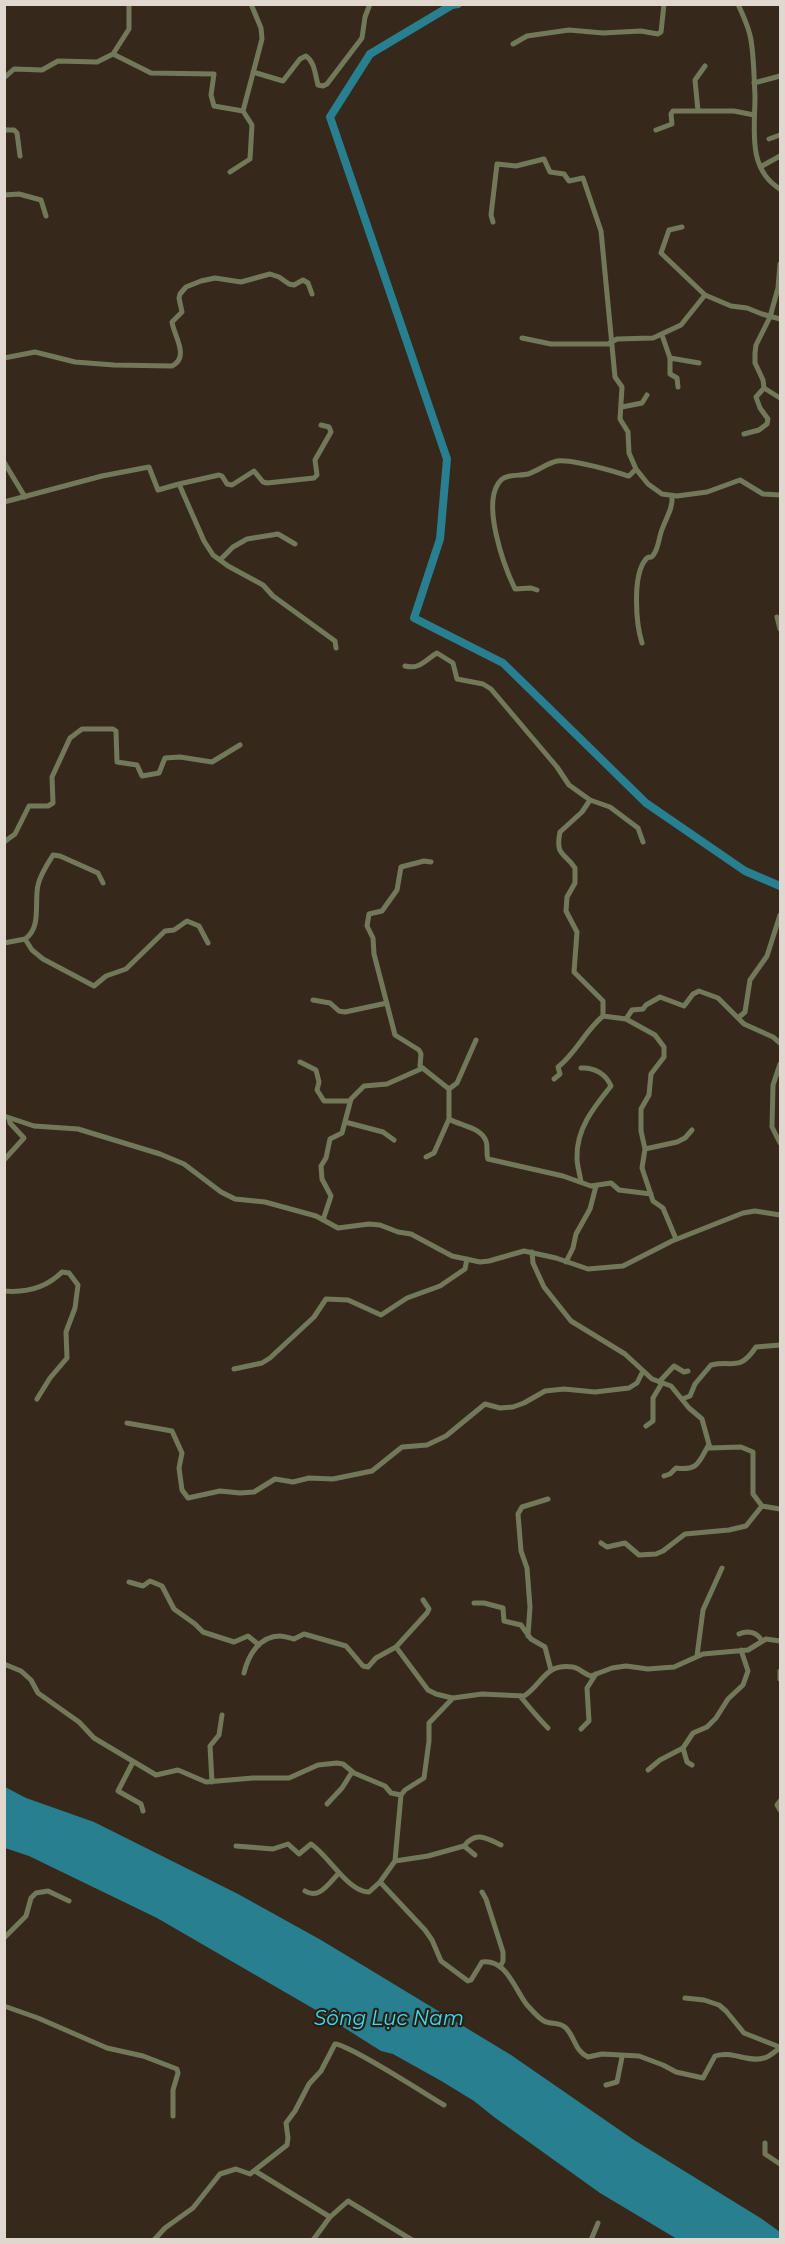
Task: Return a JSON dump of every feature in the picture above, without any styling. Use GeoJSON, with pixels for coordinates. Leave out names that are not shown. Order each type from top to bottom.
{"type":"FeatureCollection","features":[{"type":"Feature","properties":{"kind":"street"},"geometry":{"type":"LineString","coordinates":[[4,78],[14,69],[42,70],[57,62],[97,62],[113,54],[129,29],[129,4]]}},
{"type":"Feature","properties":{"kind":"street"},"geometry":{"type":"LineString","coordinates":[[230,172],[250,159],[252,125],[243,111],[261,47],[262,33],[251,4]]}},
{"type":"Feature","properties":{"kind":"street"},"geometry":{"type":"LineString","coordinates":[[253,72],[283,81],[300,59],[306,56],[315,69],[318,85],[327,84],[362,38],[365,17],[370,4]]}},
{"type":"Feature","properties":{"kind":"street"},"geometry":{"type":"LineString","coordinates":[[513,44],[527,36],[569,30],[603,33],[641,31],[658,34],[661,32],[664,4]]}},
{"type":"Feature","properties":{"kind":"street"},"geometry":{"type":"LineString","coordinates":[[738,4],[750,36],[754,82],[754,140],[757,159],[769,181],[780,189]]}},
{"type":"Feature","properties":{"kind":"street"},"geometry":{"type":"LineString","coordinates":[[113,54],[152,73],[214,74],[211,95],[214,106],[243,111]]}},
{"type":"Feature","properties":{"kind":"street"},"geometry":{"type":"LineString","coordinates":[[698,111],[694,80],[705,66]]}},
{"type":"Feature","properties":{"kind":"street"},"geometry":{"type":"LineString","coordinates":[[754,82],[780,76]]}},
{"type":"Feature","properties":{"kind":"street"},"geometry":{"type":"LineString","coordinates":[[656,130],[672,124],[673,111],[734,111],[754,115]]}},
{"type":"Feature","properties":{"kind":"street"},"geometry":{"type":"LineString","coordinates":[[4,130],[14,130],[17,133],[20,156]]}},
{"type":"Feature","properties":{"kind":"street"},"geometry":{"type":"LineString","coordinates":[[769,139],[780,135]]}},
{"type":"Feature","properties":{"kind":"street"},"geometry":{"type":"LineString","coordinates":[[762,166],[780,156]]}},
{"type":"Feature","properties":{"kind":"street"},"geometry":{"type":"LineString","coordinates":[[493,222],[491,208],[497,164],[516,166],[543,159],[550,172],[564,174],[569,182],[583,178],[600,225],[615,377],[622,387],[620,419],[628,432],[629,450],[636,469],[658,492],[672,496],[707,492],[740,480],[763,494],[780,495]]}},
{"type":"Feature","properties":{"kind":"street"},"geometry":{"type":"LineString","coordinates":[[4,195],[19,194],[41,200],[46,216]]}},
{"type":"Feature","properties":{"kind":"street"},"geometry":{"type":"LineString","coordinates":[[682,227],[669,230],[661,253],[705,295],[731,306],[747,308],[780,319]]}},
{"type":"Feature","properties":{"kind":"street"},"geometry":{"type":"LineString","coordinates":[[744,434],[759,430],[767,424],[768,419],[756,397],[764,388],[755,363],[755,353],[756,345],[770,317],[780,264]]}},
{"type":"Feature","properties":{"kind":"street"},"geometry":{"type":"LineString","coordinates":[[4,358],[35,352],[75,362],[172,366],[178,362],[181,354],[172,322],[182,314],[180,294],[192,284],[215,278],[241,282],[270,274],[294,285],[303,280],[308,283],[312,294]]}},
{"type":"Feature","properties":{"kind":"street"},"geometry":{"type":"LineString","coordinates":[[522,338],[545,344],[603,345],[617,339],[648,339],[681,325],[705,295]]}},
{"type":"Feature","properties":{"kind":"street"},"geometry":{"type":"LineString","coordinates":[[662,335],[670,358],[670,374],[677,378],[678,387]]}},
{"type":"Feature","properties":{"kind":"street"},"geometry":{"type":"LineString","coordinates":[[670,358],[699,363]]}},
{"type":"Feature","properties":{"kind":"street"},"geometry":{"type":"LineString","coordinates":[[764,388],[780,398]]}},
{"type":"Feature","properties":{"kind":"street"},"geometry":{"type":"LineString","coordinates":[[622,407],[642,403],[647,395]]}},
{"type":"Feature","properties":{"kind":"street"},"geometry":{"type":"LineString","coordinates":[[4,502],[92,478],[146,467],[149,467],[158,490],[199,478],[219,475],[227,484],[232,485],[254,471],[261,480],[267,483],[314,478],[317,475],[315,460],[331,432],[329,427],[321,424]]}},
{"type":"Feature","properties":{"kind":"street"},"geometry":{"type":"LineString","coordinates":[[537,590],[515,589],[500,546],[492,513],[496,488],[502,478],[529,474],[562,461],[629,476],[636,469]]}},
{"type":"Feature","properties":{"kind":"street"},"geometry":{"type":"LineString","coordinates":[[4,462],[25,497]]}},
{"type":"Feature","properties":{"kind":"street"},"geometry":{"type":"LineString","coordinates":[[179,484],[210,551],[220,560],[263,585],[278,600],[335,641],[336,648]]}},
{"type":"Feature","properties":{"kind":"street"},"geometry":{"type":"LineString","coordinates":[[642,643],[638,625],[638,584],[646,560],[653,556],[655,551],[672,506],[672,496]]}},
{"type":"Feature","properties":{"kind":"street"},"geometry":{"type":"LineString","coordinates":[[220,560],[233,547],[247,539],[278,534],[295,544]]}},
{"type":"Feature","properties":{"kind":"street"},"geometry":{"type":"LineString","coordinates":[[777,617],[780,629]]}},
{"type":"Feature","properties":{"kind":"street"},"geometry":{"type":"LineString","coordinates":[[405,666],[412,668],[420,665],[437,653],[453,663],[458,679],[489,687],[546,758],[557,767],[562,778],[590,800],[610,807],[638,828],[643,842]]}},
{"type":"Feature","properties":{"kind":"street"},"geometry":{"type":"LineString","coordinates":[[4,842],[15,834],[29,806],[48,806],[53,803],[54,769],[70,738],[80,730],[113,729],[117,734],[118,764],[137,765],[142,776],[159,773],[165,758],[180,757],[212,762],[240,745]]}},
{"type":"Feature","properties":{"kind":"street"},"geometry":{"type":"LineString","coordinates":[[554,1078],[560,1074],[558,1067],[572,1055],[586,1034],[603,1016],[603,1001],[574,972],[577,932],[567,917],[566,911],[567,897],[574,883],[575,868],[561,856],[560,851],[560,832],[590,800]]}},
{"type":"Feature","properties":{"kind":"street"},"geometry":{"type":"LineString","coordinates":[[4,942],[25,939],[31,933],[36,913],[36,892],[40,876],[53,855],[98,873],[103,884]]}},
{"type":"Feature","properties":{"kind":"street"},"geometry":{"type":"LineString","coordinates":[[431,862],[424,861],[401,867],[398,887],[392,898],[382,911],[368,915],[367,926],[373,938],[374,954],[394,1035],[420,1051],[419,1062],[423,1068],[449,1089]]}},
{"type":"Feature","properties":{"kind":"street"},"geometry":{"type":"LineString","coordinates":[[738,1018],[745,1011],[750,980],[769,952],[780,915]]}},
{"type":"Feature","properties":{"kind":"street"},"geometry":{"type":"LineString","coordinates":[[25,939],[32,950],[43,959],[94,986],[106,976],[125,970],[166,930],[174,930],[187,921],[199,926],[208,943]]}},
{"type":"Feature","properties":{"kind":"street"},"geometry":{"type":"LineString","coordinates":[[626,1019],[632,1010],[643,1009],[660,998],[667,998],[684,1006],[693,994],[699,991],[718,998],[749,1027],[775,1038],[780,1043]]}},
{"type":"Feature","properties":{"kind":"street"},"geometry":{"type":"LineString","coordinates":[[313,1000],[333,1004],[339,1011],[345,1012],[387,1003]]}},
{"type":"Feature","properties":{"kind":"street"},"geometry":{"type":"LineString","coordinates":[[603,1016],[626,1019],[655,1035],[662,1042],[665,1051],[663,1059],[651,1074],[650,1093],[641,1109],[641,1131],[645,1149],[642,1168],[653,1201],[663,1208],[676,1239]]}},
{"type":"Feature","properties":{"kind":"street"},"geometry":{"type":"LineString","coordinates":[[449,1089],[457,1083],[476,1040]]}},
{"type":"Feature","properties":{"kind":"street"},"geometry":{"type":"LineString","coordinates":[[300,1062],[316,1070],[318,1090],[324,1101],[350,1101]]}},
{"type":"Feature","properties":{"kind":"street"},"geometry":{"type":"LineString","coordinates":[[780,1064],[773,1084],[772,1127],[780,1143]]}},
{"type":"Feature","properties":{"kind":"street"},"geometry":{"type":"LineString","coordinates":[[323,1220],[331,1196],[322,1179],[321,1166],[328,1154],[330,1139],[341,1134],[350,1101],[366,1085],[387,1084],[423,1068]]}},
{"type":"Feature","properties":{"kind":"street"},"geometry":{"type":"LineString","coordinates":[[581,1068],[597,1070],[610,1082],[611,1086],[596,1104],[580,1132],[577,1156],[581,1182]]}},
{"type":"Feature","properties":{"kind":"street"},"geometry":{"type":"LineString","coordinates":[[426,1157],[434,1154],[449,1119],[449,1089]]}},
{"type":"Feature","properties":{"kind":"street"},"geometry":{"type":"LineString","coordinates":[[4,1160],[24,1138],[7,1117]]}},
{"type":"Feature","properties":{"kind":"street"},"geometry":{"type":"LineString","coordinates":[[7,1117],[34,1126],[78,1129],[135,1146],[184,1164],[221,1192],[235,1199],[265,1202],[316,1216],[338,1228],[380,1225],[411,1234],[452,1256],[485,1262],[519,1252],[532,1252],[591,1270],[623,1266],[676,1239],[743,1213],[755,1210],[780,1215]]}},
{"type":"Feature","properties":{"kind":"street"},"geometry":{"type":"LineString","coordinates":[[449,1119],[481,1134],[486,1143],[486,1157],[489,1159],[596,1186],[611,1183],[619,1190],[651,1194]]}},
{"type":"Feature","properties":{"kind":"street"},"geometry":{"type":"LineString","coordinates":[[345,1122],[383,1132],[394,1140]]}},
{"type":"Feature","properties":{"kind":"street"},"geometry":{"type":"LineString","coordinates":[[645,1149],[677,1142],[685,1138],[692,1130]]}},
{"type":"Feature","properties":{"kind":"street"},"geometry":{"type":"LineString","coordinates":[[566,1262],[573,1248],[576,1234],[590,1209],[596,1186]]}},
{"type":"Feature","properties":{"kind":"street"},"geometry":{"type":"LineString","coordinates":[[532,1252],[533,1263],[544,1287],[571,1321],[624,1354],[643,1371],[671,1386],[689,1408],[702,1419],[708,1446],[699,1463],[687,1469],[676,1468],[664,1476]]}},
{"type":"Feature","properties":{"kind":"street"},"geometry":{"type":"LineString","coordinates":[[234,1369],[266,1361],[315,1317],[326,1299],[348,1300],[374,1313],[383,1314],[407,1298],[440,1286],[465,1269],[467,1259]]}},
{"type":"Feature","properties":{"kind":"street"},"geometry":{"type":"LineString","coordinates":[[4,1291],[18,1292],[36,1289],[56,1279],[64,1272],[73,1277],[78,1285],[75,1308],[66,1332],[67,1358],[50,1378],[37,1399]]}},
{"type":"Feature","properties":{"kind":"street"},"geometry":{"type":"LineString","coordinates":[[682,1399],[690,1396],[695,1384],[711,1365],[740,1363],[749,1358],[756,1347],[780,1345]]}},
{"type":"Feature","properties":{"kind":"street"},"geometry":{"type":"LineString","coordinates":[[646,1426],[653,1421],[653,1398],[660,1382],[674,1366],[688,1371]]}},
{"type":"Feature","properties":{"kind":"street"},"geometry":{"type":"LineString","coordinates":[[127,1423],[172,1431],[182,1453],[179,1468],[182,1490],[188,1498],[219,1492],[246,1494],[256,1491],[275,1479],[294,1482],[309,1478],[333,1479],[372,1472],[402,1447],[428,1446],[446,1436],[485,1404],[513,1407],[524,1403],[539,1392],[557,1389],[595,1392],[631,1387],[637,1383],[643,1371]]}},
{"type":"Feature","properties":{"kind":"street"},"geometry":{"type":"LineString","coordinates":[[708,1446],[714,1449],[741,1447],[753,1452],[753,1494],[762,1506],[780,1509]]}},
{"type":"Feature","properties":{"kind":"street"},"geometry":{"type":"LineString","coordinates":[[528,1636],[530,1607],[528,1578],[526,1562],[521,1551],[518,1514],[522,1507],[548,1499]]}},
{"type":"Feature","properties":{"kind":"street"},"geometry":{"type":"LineString","coordinates":[[601,1543],[608,1547],[625,1543],[639,1555],[650,1556],[663,1551],[689,1533],[729,1530],[746,1526],[762,1506]]}},
{"type":"Feature","properties":{"kind":"street"},"geometry":{"type":"LineString","coordinates":[[698,1656],[703,1610],[722,1568]]}},
{"type":"Feature","properties":{"kind":"street"},"geometry":{"type":"LineString","coordinates":[[129,1582],[143,1586],[150,1581],[159,1583],[165,1588],[174,1609],[205,1634],[234,1642],[248,1636],[259,1645]]}},
{"type":"Feature","properties":{"kind":"street"},"geometry":{"type":"LineString","coordinates":[[244,1672],[250,1654],[259,1645],[276,1636],[294,1639],[306,1634],[346,1646],[365,1667],[396,1647],[429,1611],[423,1600]]}},
{"type":"Feature","properties":{"kind":"street"},"geometry":{"type":"LineString","coordinates":[[474,1603],[503,1608],[504,1621],[521,1625],[528,1636],[545,1647],[551,1670]]}},
{"type":"Feature","properties":{"kind":"street"},"geometry":{"type":"LineString","coordinates":[[739,1634],[750,1632],[759,1636],[762,1641]]}},
{"type":"Feature","properties":{"kind":"street"},"geometry":{"type":"LineString","coordinates":[[396,1647],[428,1690],[453,1698],[482,1694],[520,1696],[530,1692],[545,1673],[551,1670],[574,1667],[588,1676],[626,1666],[648,1669],[674,1667],[708,1653],[751,1649],[766,1639],[780,1641]]}},
{"type":"Feature","properties":{"kind":"street"},"geometry":{"type":"LineString","coordinates":[[648,1770],[663,1758],[683,1749],[693,1733],[707,1727],[716,1718],[728,1699],[743,1685],[748,1671],[741,1650]]}},
{"type":"Feature","properties":{"kind":"street"},"geometry":{"type":"LineString","coordinates":[[4,1664],[21,1671],[46,1699],[79,1722],[94,1738],[156,1775],[178,1770],[195,1779],[212,1782],[253,1778],[289,1778],[318,1765],[332,1763],[343,1764],[352,1772],[385,1786],[391,1793],[401,1795]]}},
{"type":"Feature","properties":{"kind":"street"},"geometry":{"type":"LineString","coordinates":[[780,1671],[780,1680]]}},
{"type":"Feature","properties":{"kind":"street"},"geometry":{"type":"LineString","coordinates":[[581,1729],[589,1721],[587,1688],[596,1674]]}},
{"type":"Feature","properties":{"kind":"street"},"geometry":{"type":"LineString","coordinates":[[520,1696],[548,1728]]}},
{"type":"Feature","properties":{"kind":"street"},"geometry":{"type":"LineString","coordinates":[[236,1846],[276,1849],[288,1844],[299,1854],[311,1844],[339,1873],[363,1892],[369,1892],[380,1882],[395,1861],[401,1795],[424,1778],[429,1723],[453,1698]]}},
{"type":"Feature","properties":{"kind":"street"},"geometry":{"type":"LineString","coordinates":[[212,1782],[210,1746],[219,1735],[222,1715]]}},
{"type":"Feature","properties":{"kind":"street"},"geometry":{"type":"LineString","coordinates":[[683,1749],[687,1762],[692,1765]]}},
{"type":"Feature","properties":{"kind":"street"},"geometry":{"type":"LineString","coordinates":[[133,1762],[118,1791],[141,1804],[143,1811]]}},
{"type":"Feature","properties":{"kind":"street"},"geometry":{"type":"LineString","coordinates":[[327,1804],[344,1786],[352,1772]]}},
{"type":"Feature","properties":{"kind":"street"},"geometry":{"type":"LineString","coordinates":[[780,1801],[777,1805],[780,1810]]}},
{"type":"Feature","properties":{"kind":"street"},"geometry":{"type":"LineString","coordinates":[[395,1861],[428,1856],[464,1846],[472,1837],[480,1835],[501,1845]]}},
{"type":"Feature","properties":{"kind":"street"},"geometry":{"type":"LineString","coordinates":[[464,1846],[475,1855]]}},
{"type":"Feature","properties":{"kind":"street"},"geometry":{"type":"LineString","coordinates":[[305,1891],[316,1894],[339,1873]]}},
{"type":"Feature","properties":{"kind":"street"},"geometry":{"type":"LineString","coordinates":[[380,1882],[432,1940],[441,1961],[466,1980],[471,1980],[484,1961],[500,1967],[537,2016],[546,2023],[557,2023],[565,2027],[579,2052],[588,2057],[602,2054],[622,2057],[639,2056],[676,2072],[702,2078],[715,2056],[724,2054],[755,2060],[767,2057],[780,2048],[744,2033],[719,2005],[686,1998]]}},
{"type":"Feature","properties":{"kind":"street"},"geometry":{"type":"LineString","coordinates":[[4,1938],[26,1916],[31,1898],[36,1893],[48,1892],[69,1901]]}},
{"type":"Feature","properties":{"kind":"street"},"geometry":{"type":"LineString","coordinates":[[482,1893],[503,1952],[500,1967]]}},
{"type":"Feature","properties":{"kind":"street"},"geometry":{"type":"LineString","coordinates":[[4,2006],[107,2048],[150,2058],[177,2069],[173,2090],[173,2116]]}},
{"type":"Feature","properties":{"kind":"street"},"geometry":{"type":"LineString","coordinates":[[154,2240],[165,2228],[193,2208],[220,2174],[236,2169],[248,2174],[255,2171],[286,2145],[288,2138],[286,2123],[309,2084],[321,2071],[335,2044],[340,2044],[363,2056],[444,2105]]}},
{"type":"Feature","properties":{"kind":"street"},"geometry":{"type":"LineString","coordinates":[[606,2085],[617,2082],[622,2057]]}},
{"type":"Feature","properties":{"kind":"street"},"geometry":{"type":"LineString","coordinates":[[765,2143],[765,2154],[780,2164]]}},
{"type":"Feature","properties":{"kind":"street"},"geometry":{"type":"LineString","coordinates":[[255,2171],[330,2217]]}},
{"type":"Feature","properties":{"kind":"street"},"geometry":{"type":"LineString","coordinates":[[313,2240],[330,2217],[348,2201],[412,2240]]}},
{"type":"Feature","properties":{"kind":"street"},"geometry":{"type":"LineString","coordinates":[[591,2240],[598,2223]]}},
{"type":"Feature","properties":{"kind":"water","name":"Sông Lục Nam"},"geometry":{"type":"Polygon","coordinates":[[[5,1787],[26,1798],[94,1822],[238,1894],[321,1940],[511,2055],[634,2140],[762,2219],[780,2232],[780,2239],[677,2239],[600,2193],[474,2101],[443,2082],[393,2054],[381,2051],[321,2013],[157,1918],[29,1856],[5,1848],[5,1787]]]}},
{"type":"Feature","properties":{"kind":"waterway"},"geometry":{"type":"LineString","coordinates":[[458,4],[452,5],[370,54],[330,117],[447,459],[440,539],[414,618],[503,663],[646,803],[745,871],[780,886]]}}]}
